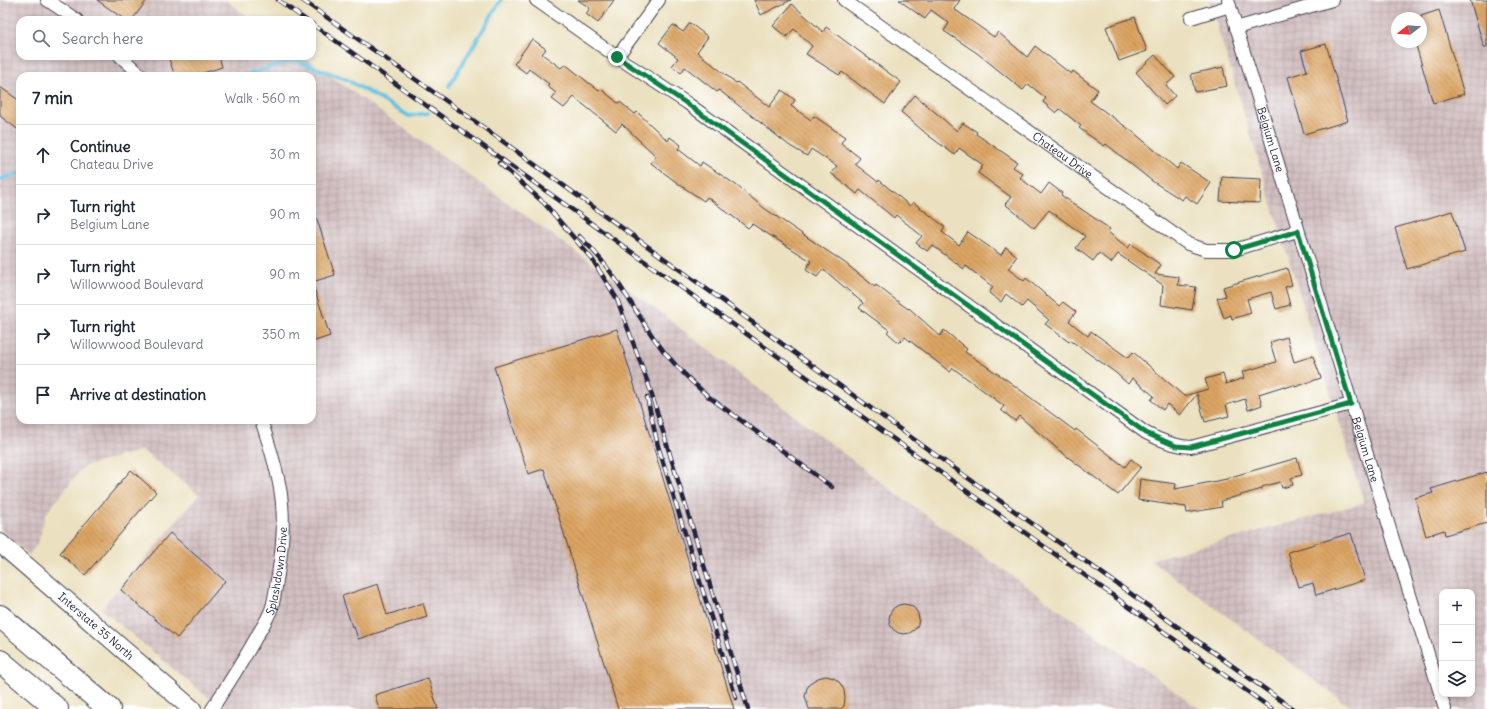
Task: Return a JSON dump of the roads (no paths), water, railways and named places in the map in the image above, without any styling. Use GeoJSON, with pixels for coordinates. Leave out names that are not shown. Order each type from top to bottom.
{"type":"FeatureCollection","features":[{"type":"Feature","properties":{"kind":"highway"},"geometry":{"type":"LineString","coordinates":[[0,616],[109,709]]}},
{"type":"Feature","properties":{"kind":"highway"},"geometry":{"type":"LineString","coordinates":[[0,661],[58,709]]}},
{"type":"Feature","properties":{"kind":"main road","name":"Interstate 35 North"},"geometry":{"type":"LineString","coordinates":[[0,543],[192,709]]}},
{"type":"Feature","properties":{"kind":"street"},"geometry":{"type":"LineString","coordinates":[[47,0],[71,16]]}},
{"type":"Feature","properties":{"kind":"street"},"geometry":{"type":"LineString","coordinates":[[536,0],[686,103],[966,305],[1146,433],[1161,441],[1176,446],[1191,447],[1351,404]]}},
{"type":"Feature","properties":{"kind":"street"},"geometry":{"type":"LineString","coordinates":[[617,57],[659,0]]}},
{"type":"Feature","properties":{"kind":"street","name":"Chateau Drive"},"geometry":{"type":"LineString","coordinates":[[844,0],[1188,244],[1206,250],[1234,250],[1298,231]]}},
{"type":"Feature","properties":{"kind":"street"},"geometry":{"type":"LineString","coordinates":[[1236,28],[1332,0]]}},
{"type":"Feature","properties":{"kind":"street","name":"Belgium Lane"},"geometry":{"type":"LineString","coordinates":[[1192,18],[1229,3],[1445,709]]}},
{"type":"Feature","properties":{"kind":"street"},"geometry":{"type":"LineString","coordinates":[[124,60],[138,72]]}},
{"type":"Feature","properties":{"kind":"street","name":"Splashdown Drive"},"geometry":{"type":"LineString","coordinates":[[212,709],[245,658],[272,607],[283,545],[283,499],[276,465],[262,424]]}},
{"type":"Feature","properties":{"kind":"waterway"},"geometry":{"type":"LineString","coordinates":[[449,86],[501,0]]}},
{"type":"Feature","properties":{"kind":"waterway"},"geometry":{"type":"LineString","coordinates":[[256,72],[294,60]]}},
{"type":"Feature","properties":{"kind":"waterway"},"geometry":{"type":"LineString","coordinates":[[294,60],[346,79],[409,116],[428,113]]}},
{"type":"Feature","properties":{"kind":"waterway"},"geometry":{"type":"LineString","coordinates":[[0,179],[16,174]]}},
{"type":"Feature","properties":{"kind":"railway"},"geometry":{"type":"LineString","coordinates":[[278,0],[300,16]]}},
{"type":"Feature","properties":{"kind":"railway"},"geometry":{"type":"LineString","coordinates":[[302,0],[469,117],[937,456],[1293,709]]}},
{"type":"Feature","properties":{"kind":"railway"},"geometry":{"type":"LineString","coordinates":[[316,27],[1272,709]]}},
{"type":"Feature","properties":{"kind":"railway"},"geometry":{"type":"LineString","coordinates":[[499,163],[544,203],[592,259],[617,299],[649,386],[748,709]]}},
{"type":"Feature","properties":{"kind":"railway"},"geometry":{"type":"LineString","coordinates":[[579,236],[601,260],[619,284],[653,337],[686,376],[709,397],[832,487]]}},
{"type":"Feature","properties":{"kind":"railway"},"geometry":{"type":"LineString","coordinates":[[647,397],[658,446],[736,698]]}}]}
